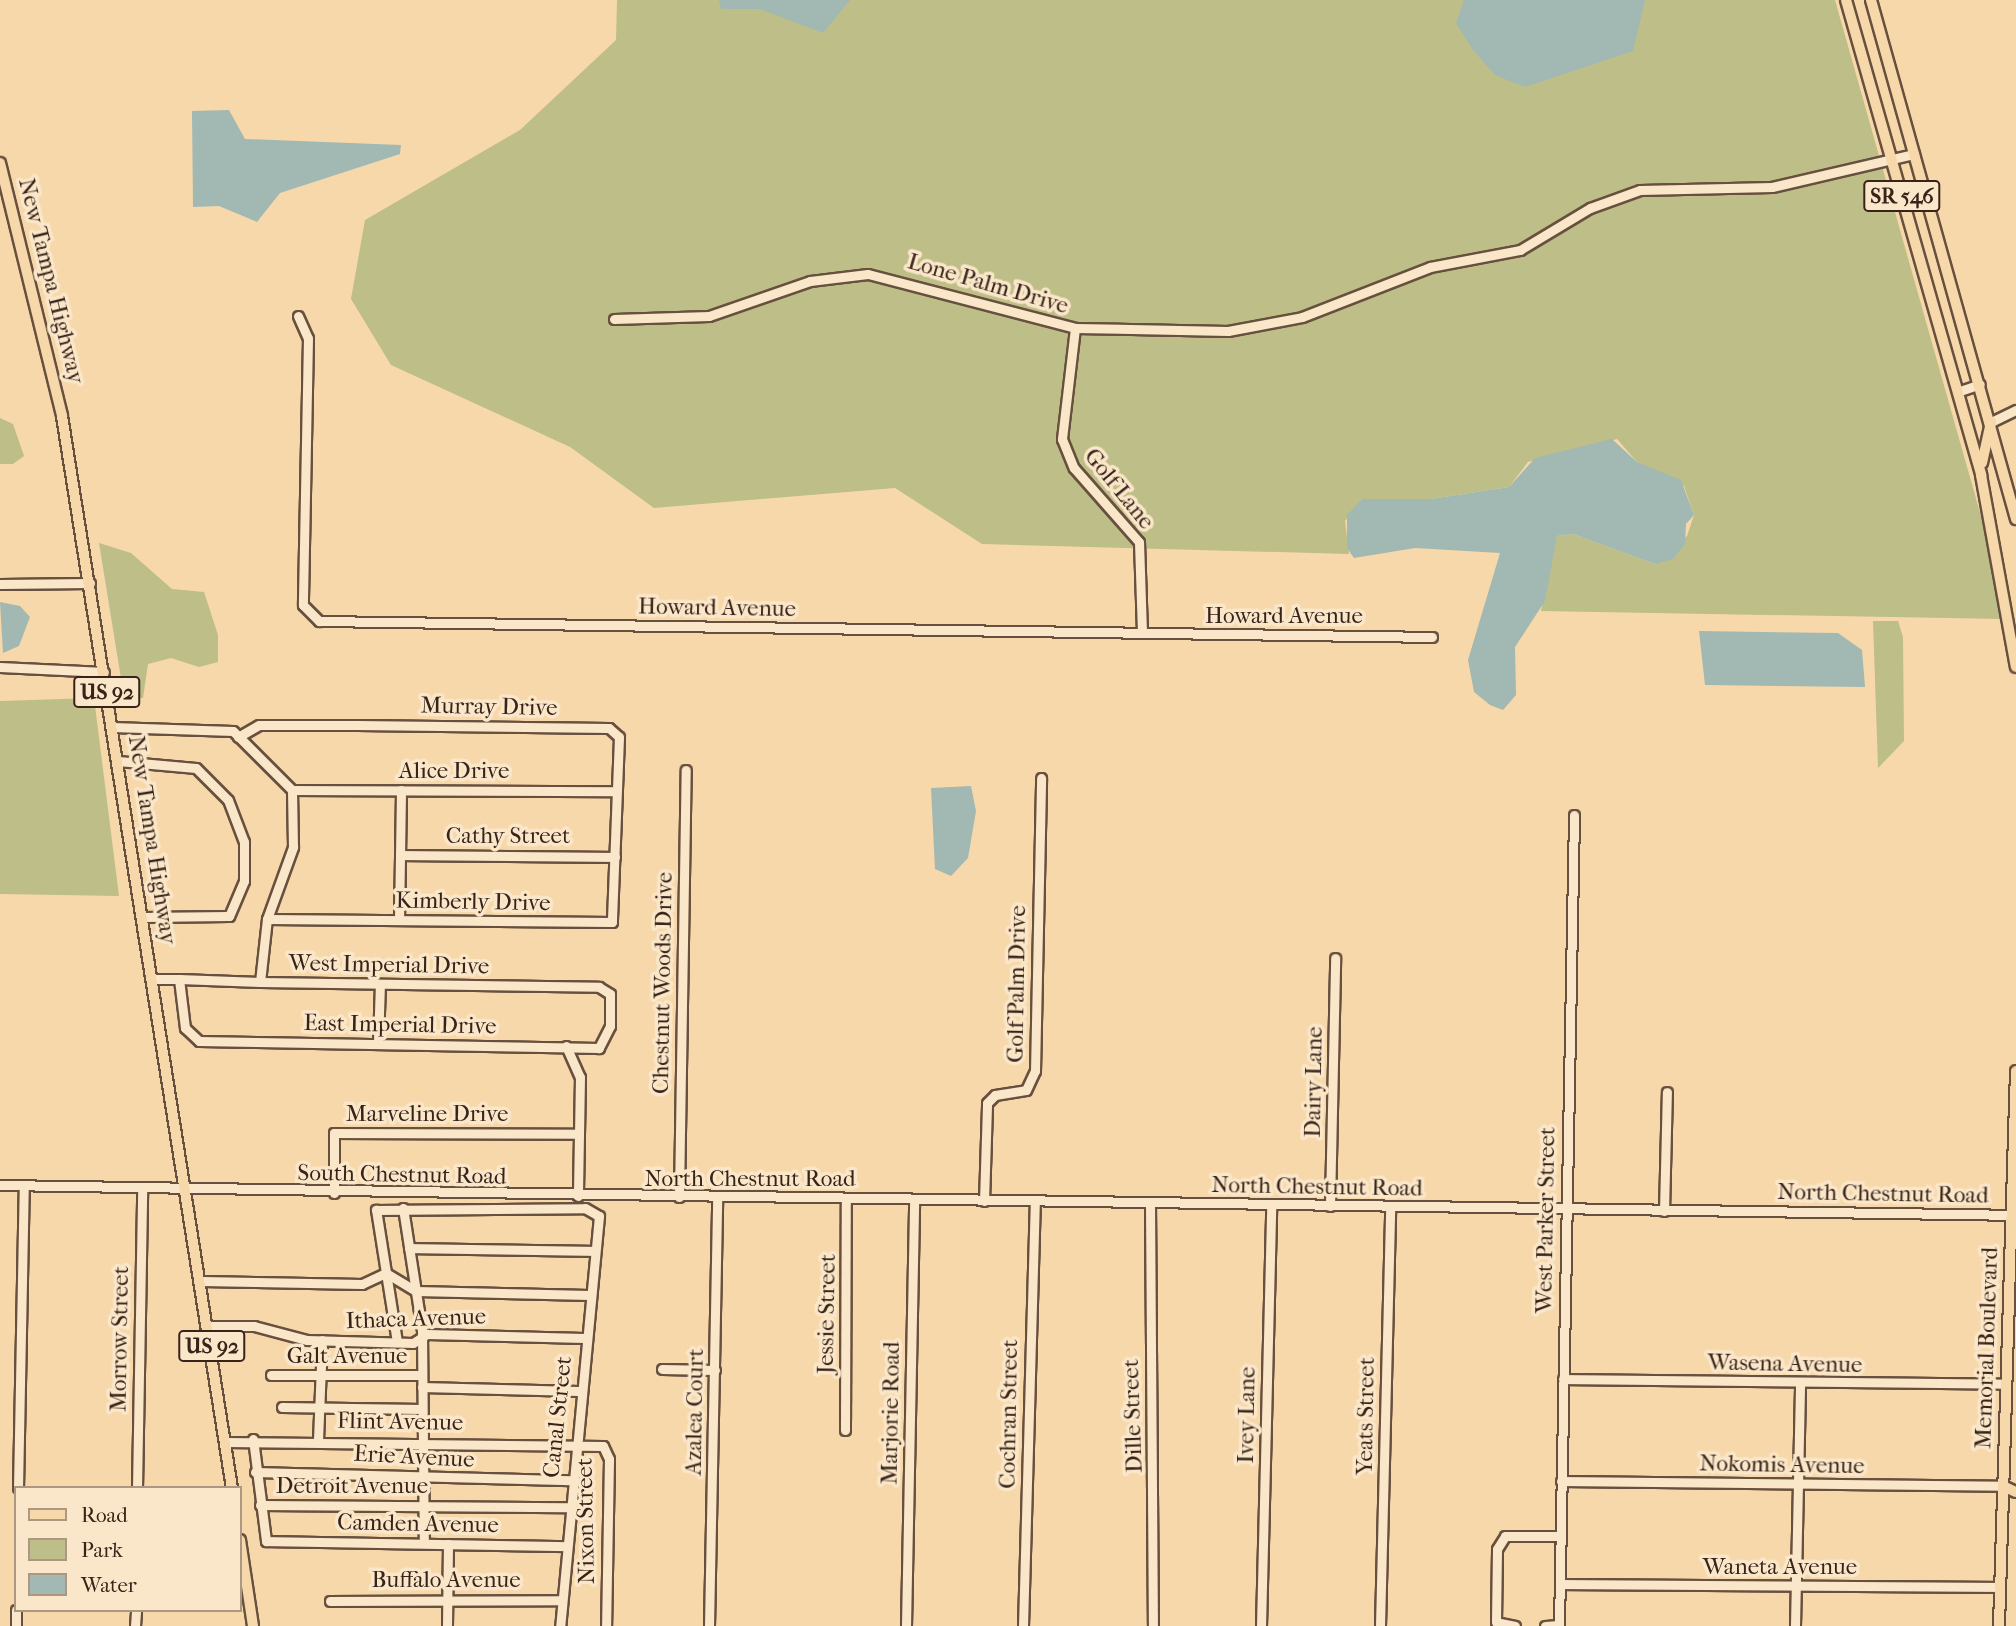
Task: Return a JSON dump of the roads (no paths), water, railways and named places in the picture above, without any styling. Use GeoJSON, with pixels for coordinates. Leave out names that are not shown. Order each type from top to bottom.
{"type":"FeatureCollection","features":[{"type":"Feature","properties":{"kind":"main road","name":"SR 546"},"geometry":{"type":"LineString","coordinates":[[1846,0],[1981,475],[2016,667]]}},
{"type":"Feature","properties":{"kind":"main road","name":"SR 546"},"geometry":{"type":"LineString","coordinates":[[1871,0],[2016,519]]}},
{"type":"Feature","properties":{"kind":"main road","name":"New Tampa Highway"},"geometry":{"type":"LineString","coordinates":[[0,163],[53,369],[154,979],[232,1486]]}},
{"type":"Feature","properties":{"kind":"main road"},"geometry":{"type":"LineString","coordinates":[[1981,475],[1991,422]]}},
{"type":"Feature","properties":{"kind":"main road","name":"Memorial Boulevard"},"geometry":{"type":"LineString","coordinates":[[1999,1626],[2014,1215],[2016,1071]]}},
{"type":"Feature","properties":{"kind":"main road"},"geometry":{"type":"LineString","coordinates":[[2003,1486],[2016,1492]]}},
{"type":"Feature","properties":{"kind":"main road"},"geometry":{"type":"LineString","coordinates":[[242,1552],[254,1626]]}},
{"type":"Feature","properties":{"kind":"street","name":"Lone Palm Drive"},"geometry":{"type":"LineString","coordinates":[[614,318],[717,315],[810,281],[868,274],[1074,328],[1191,333],[1279,322],[1430,267],[1520,250],[1590,208],[1640,190],[1772,187],[1914,154]]}},
{"type":"Feature","properties":{"kind":"street","name":"Howard Avenue"},"geometry":{"type":"LineString","coordinates":[[298,316],[308,338],[303,605],[319,621],[1432,637]]}},
{"type":"Feature","properties":{"kind":"street","name":"Golf Lane"},"geometry":{"type":"LineString","coordinates":[[1074,328],[1062,439],[1074,468],[1139,542],[1142,633]]}},
{"type":"Feature","properties":{"kind":"street"},"geometry":{"type":"LineString","coordinates":[[1957,391],[1980,384]]}},
{"type":"Feature","properties":{"kind":"street"},"geometry":{"type":"LineString","coordinates":[[1991,422],[2016,410]]}},
{"type":"Feature","properties":{"kind":"street"},"geometry":{"type":"LineString","coordinates":[[0,584],[90,583]]}},
{"type":"Feature","properties":{"kind":"street"},"geometry":{"type":"LineString","coordinates":[[0,667],[104,672]]}},
{"type":"Feature","properties":{"kind":"street","name":"Murray Drive"},"geometry":{"type":"LineString","coordinates":[[238,737],[259,725],[609,728],[619,737],[615,857]]}},
{"type":"Feature","properties":{"kind":"street"},"geometry":{"type":"LineString","coordinates":[[112,727],[233,731],[292,790],[292,852],[267,919],[260,982]]}},
{"type":"Feature","properties":{"kind":"street"},"geometry":{"type":"LineString","coordinates":[[118,761],[192,765],[228,800],[244,842],[244,881],[229,916],[144,917]]}},
{"type":"Feature","properties":{"kind":"street","name":"Chestnut Woods Drive"},"geometry":{"type":"LineString","coordinates":[[679,1197],[686,770]]}},
{"type":"Feature","properties":{"kind":"street","name":"Golf Palm Drive"},"geometry":{"type":"LineString","coordinates":[[984,1201],[987,1103],[1000,1094],[1026,1090],[1035,1071],[1041,778]]}},
{"type":"Feature","properties":{"kind":"street","name":"Alice Drive"},"geometry":{"type":"LineString","coordinates":[[292,790],[616,791]]}},
{"type":"Feature","properties":{"kind":"street"},"geometry":{"type":"LineString","coordinates":[[399,920],[401,790]]}},
{"type":"Feature","properties":{"kind":"street","name":"West Parker Street"},"geometry":{"type":"LineString","coordinates":[[1559,1626],[1574,815]]}},
{"type":"Feature","properties":{"kind":"street","name":"Cathy Street"},"geometry":{"type":"LineString","coordinates":[[400,855],[615,857]]}},
{"type":"Feature","properties":{"kind":"street","name":"Kimberly Drive"},"geometry":{"type":"LineString","coordinates":[[267,919],[612,922],[615,857]]}},
{"type":"Feature","properties":{"kind":"street","name":"Dairy Lane"},"geometry":{"type":"LineString","coordinates":[[1330,1206],[1335,958]]}},
{"type":"Feature","properties":{"kind":"street","name":"West Imperial Drive"},"geometry":{"type":"LineString","coordinates":[[154,979],[599,987]]}},
{"type":"Feature","properties":{"kind":"street","name":"East Imperial Drive"},"geometry":{"type":"LineString","coordinates":[[179,979],[185,1028],[195,1041],[599,1048],[607,1042],[610,999],[599,987]]}},
{"type":"Feature","properties":{"kind":"street"},"geometry":{"type":"LineString","coordinates":[[378,1043],[380,984]]}},
{"type":"Feature","properties":{"kind":"street"},"geometry":{"type":"LineString","coordinates":[[566,1046],[580,1077],[578,1196]]}},
{"type":"Feature","properties":{"kind":"street"},"geometry":{"type":"LineString","coordinates":[[1664,1210],[1667,1092]]}},
{"type":"Feature","properties":{"kind":"street","name":"Marveline Drive"},"geometry":{"type":"LineString","coordinates":[[334,1193],[334,1133],[579,1134]]}},
{"type":"Feature","properties":{"kind":"street","name":"South Chestnut Road"},"geometry":{"type":"LineString","coordinates":[[0,1185],[142,1191],[617,1197]]}},
{"type":"Feature","properties":{"kind":"street"},"geometry":{"type":"LineString","coordinates":[[18,1486],[24,1185]]}},
{"type":"Feature","properties":{"kind":"street","name":"Morrow Street"},"geometry":{"type":"LineString","coordinates":[[137,1486],[142,1191]]}},
{"type":"Feature","properties":{"kind":"street","name":"North Chestnut Road"},"geometry":{"type":"LineString","coordinates":[[617,1197],[2014,1215]]}},
{"type":"Feature","properties":{"kind":"street","name":"Azalea Court"},"geometry":{"type":"LineString","coordinates":[[709,1626],[718,1198]]}},
{"type":"Feature","properties":{"kind":"street","name":"Jessie Street"},"geometry":{"type":"LineString","coordinates":[[845,1430],[846,1199]]}},
{"type":"Feature","properties":{"kind":"street","name":"Marjorie Road"},"geometry":{"type":"LineString","coordinates":[[906,1626],[914,1200]]}},
{"type":"Feature","properties":{"kind":"street","name":"Cochran Street"},"geometry":{"type":"LineString","coordinates":[[1023,1626],[1035,1203]]}},
{"type":"Feature","properties":{"kind":"street","name":"Dille Street"},"geometry":{"type":"LineString","coordinates":[[1150,1205],[1153,1626]]}},
{"type":"Feature","properties":{"kind":"street","name":"Ivey Lane"},"geometry":{"type":"LineString","coordinates":[[1261,1626],[1271,1206]]}},
{"type":"Feature","properties":{"kind":"street","name":"Yeats Street"},"geometry":{"type":"LineString","coordinates":[[1380,1626],[1390,1207]]}},
{"type":"Feature","properties":{"kind":"street"},"geometry":{"type":"LineString","coordinates":[[397,1342],[376,1210],[403,1208],[422,1339],[424,1544]]}},
{"type":"Feature","properties":{"kind":"street","name":"Canal Street"},"geometry":{"type":"LineString","coordinates":[[403,1208],[585,1208],[597,1214],[573,1444],[560,1626]]}},
{"type":"Feature","properties":{"kind":"street"},"geometry":{"type":"LineString","coordinates":[[409,1248],[594,1251]]}},
{"type":"Feature","properties":{"kind":"street"},"geometry":{"type":"LineString","coordinates":[[202,1281],[362,1284],[386,1273]]}},
{"type":"Feature","properties":{"kind":"street"},"geometry":{"type":"LineString","coordinates":[[386,1273],[416,1291],[589,1295]]}},
{"type":"Feature","properties":{"kind":"street","name":"Ithaca Avenue"},"geometry":{"type":"LineString","coordinates":[[209,1326],[254,1326],[322,1340],[397,1342],[422,1339],[427,1334],[584,1338]]}},
{"type":"Feature","properties":{"kind":"street"},"geometry":{"type":"LineString","coordinates":[[317,1440],[322,1340]]}},
{"type":"Feature","properties":{"kind":"street"},"geometry":{"type":"LineString","coordinates":[[662,1369],[715,1370]]}},
{"type":"Feature","properties":{"kind":"street","name":"Galt Avenue"},"geometry":{"type":"LineString","coordinates":[[271,1375],[422,1375]]}},
{"type":"Feature","properties":{"kind":"street","name":"Wasena Avenue"},"geometry":{"type":"LineString","coordinates":[[1563,1379],[1800,1384],[2006,1384]]}},
{"type":"Feature","properties":{"kind":"street"},"geometry":{"type":"LineString","coordinates":[[1795,1626],[1800,1384]]}},
{"type":"Feature","properties":{"kind":"street"},"geometry":{"type":"LineString","coordinates":[[422,1387],[578,1391]]}},
{"type":"Feature","properties":{"kind":"street"},"geometry":{"type":"LineString","coordinates":[[282,1407],[422,1409]]}},
{"type":"Feature","properties":{"kind":"street"},"geometry":{"type":"LineString","coordinates":[[253,1439],[260,1505]]}},
{"type":"Feature","properties":{"kind":"street","name":"Flint Avenue"},"geometry":{"type":"LineString","coordinates":[[225,1442],[253,1439],[573,1444]]}},
{"type":"Feature","properties":{"kind":"street","name":"Nixon Street"},"geometry":{"type":"LineString","coordinates":[[573,1444],[603,1446],[609,1453],[606,1626]]}},
{"type":"Feature","properties":{"kind":"street","name":"Erie Avenue"},"geometry":{"type":"LineString","coordinates":[[255,1472],[571,1480]]}},
{"type":"Feature","properties":{"kind":"street","name":"Nokomis Avenue"},"geometry":{"type":"LineString","coordinates":[[1561,1480],[2003,1486]]}},
{"type":"Feature","properties":{"kind":"street","name":"Detroit Avenue"},"geometry":{"type":"LineString","coordinates":[[260,1505],[568,1507]]}},
{"type":"Feature","properties":{"kind":"street","name":"Camden Avenue"},"geometry":{"type":"LineString","coordinates":[[260,1505],[269,1541],[566,1546]]}},
{"type":"Feature","properties":{"kind":"street"},"geometry":{"type":"LineString","coordinates":[[1515,1626],[1496,1622],[1497,1549],[1505,1536],[1560,1536]]}},
{"type":"Feature","properties":{"kind":"street"},"geometry":{"type":"LineString","coordinates":[[447,1626],[448,1544]]}},
{"type":"Feature","properties":{"kind":"street","name":"Waneta Avenue"},"geometry":{"type":"LineString","coordinates":[[1560,1584],[1796,1588],[2000,1587]]}},
{"type":"Feature","properties":{"kind":"street","name":"Buffalo Avenue"},"geometry":{"type":"LineString","coordinates":[[330,1601],[562,1600]]}},
{"type":"Feature","properties":{"kind":"street"},"geometry":{"type":"LineString","coordinates":[[1545,1626],[1559,1626]]}},
{"type":"Feature","properties":{"kind":"water"},"geometry":{"type":"Polygon","coordinates":[[[719,0],[850,0],[823,33],[760,9],[721,9],[719,0]]]}},
{"type":"Feature","properties":{"kind":"water"},"geometry":{"type":"Polygon","coordinates":[[[1464,0],[1645,0],[1633,51],[1525,87],[1495,75],[1473,50],[1456,23],[1464,0]]]}},
{"type":"Feature","properties":{"kind":"water"},"geometry":{"type":"Polygon","coordinates":[[[229,110],[245,139],[401,145],[400,154],[280,193],[257,222],[219,206],[193,207],[192,111],[229,110]]]}},
{"type":"Feature","properties":{"kind":"water"},"geometry":{"type":"Polygon","coordinates":[[[1612,439],[1637,462],[1681,480],[1694,515],[1686,524],[1685,544],[1673,559],[1655,564],[1573,534],[1557,536],[1545,601],[1515,647],[1516,695],[1503,710],[1490,705],[1474,692],[1468,660],[1500,553],[1415,548],[1354,558],[1347,548],[1347,515],[1362,499],[1431,499],[1509,487],[1535,458],[1612,439]]]}},
{"type":"Feature","properties":{"kind":"water"},"geometry":{"type":"Polygon","coordinates":[[[0,602],[20,606],[30,617],[19,646],[3,653],[0,602]]]}},
{"type":"Feature","properties":{"kind":"water"},"geometry":{"type":"Polygon","coordinates":[[[1699,631],[1838,633],[1862,650],[1865,687],[1705,685],[1699,631]]]}},
{"type":"Feature","properties":{"kind":"water"},"geometry":{"type":"Polygon","coordinates":[[[971,786],[976,811],[968,858],[951,876],[935,869],[931,788],[971,786]]]}}]}
